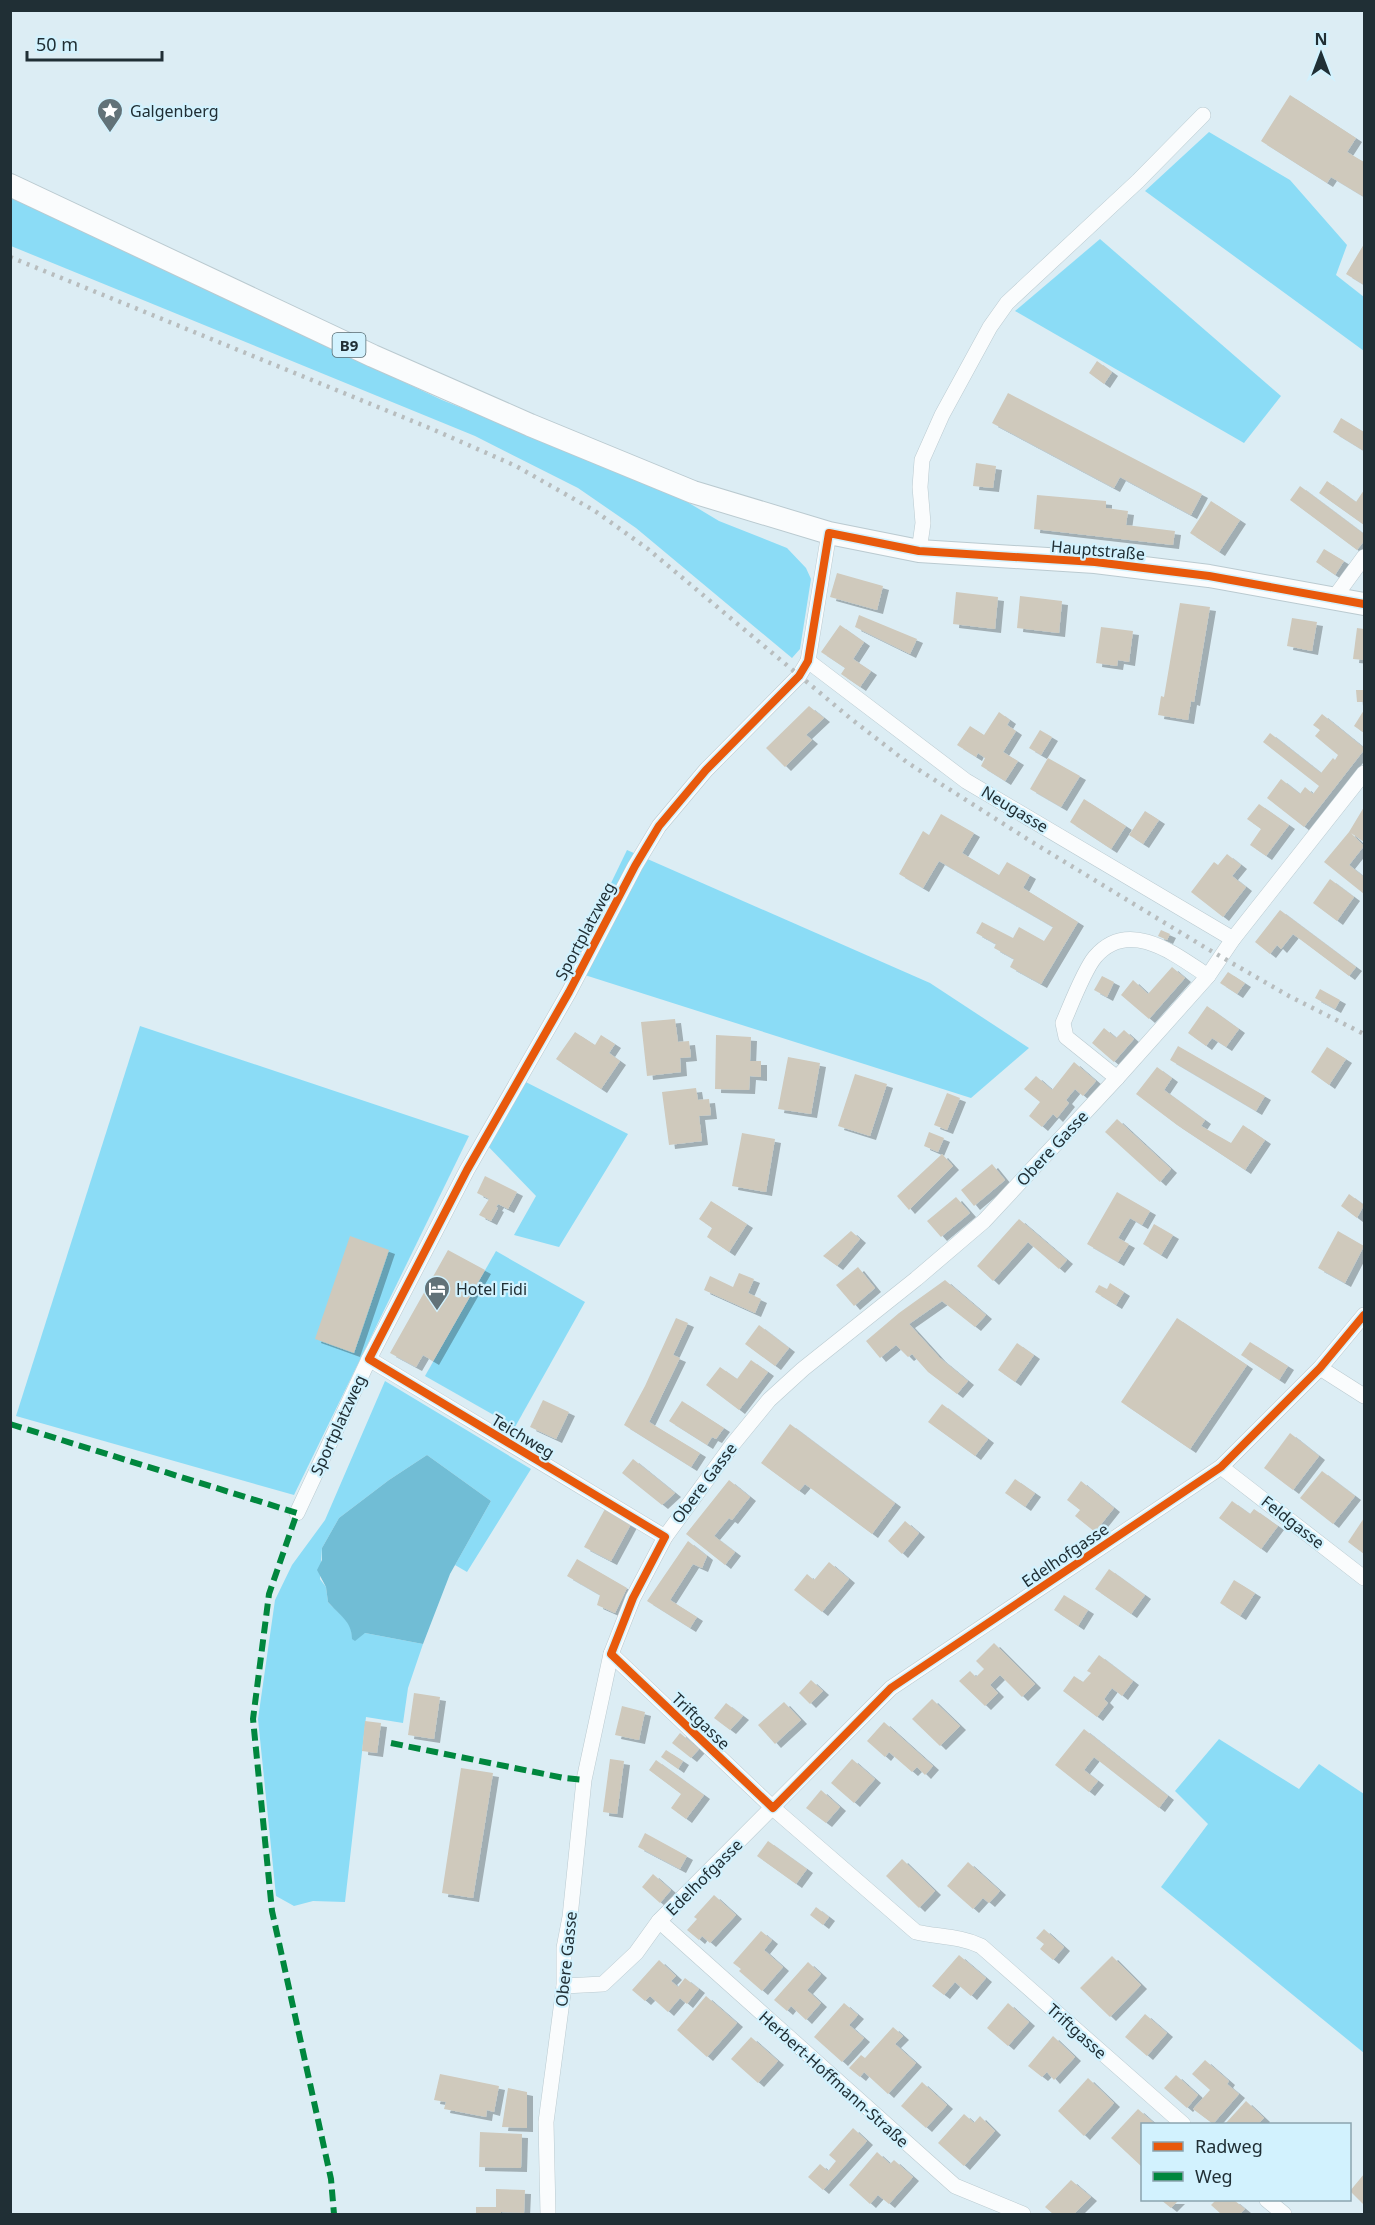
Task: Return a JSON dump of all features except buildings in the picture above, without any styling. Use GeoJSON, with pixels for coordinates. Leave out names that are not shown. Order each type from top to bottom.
{"type":"FeatureCollection","features":[{"type":"Feature","properties":{"kind":"main road","name":"B9"},"geometry":{"type":"LineString","coordinates":[[10,185],[373,356],[530,425],[693,492],[829,532]]}},
{"type":"Feature","properties":{"kind":"main road","name":"Hauptstraße"},"geometry":{"type":"LineString","coordinates":[[829,532],[919,551],[1095,562],[1209,576],[1365,604]]}},
{"type":"Feature","properties":{"kind":"street"},"geometry":{"type":"LineString","coordinates":[[919,551],[923,523],[920,486],[922,460],[942,415],[990,327],[1007,303],[1138,181],[1203,115]]}},
{"type":"Feature","properties":{"kind":"street","name":"Sportplatzweg"},"geometry":{"type":"LineString","coordinates":[[297,1513],[369,1359],[467,1170],[569,992],[634,866],[659,826],[706,770],[799,676],[808,661],[829,532]]}},
{"type":"Feature","properties":{"kind":"street"},"geometry":{"type":"LineString","coordinates":[[1334,598],[1365,557]]}},
{"type":"Feature","properties":{"kind":"street","name":"Neugasse"},"geometry":{"type":"LineString","coordinates":[[808,661],[966,781],[1233,939]]}},
{"type":"Feature","properties":{"kind":"street","name":"Obere Gasse"},"geometry":{"type":"LineString","coordinates":[[548,2214],[546,2122],[564,1986],[564,1948],[570,1917],[584,1779],[611,1654],[633,1598],[664,1537],[733,1444],[769,1400],[803,1369],[916,1279],[984,1221],[1117,1078],[1208,976],[1233,939],[1365,773]]}},
{"type":"Feature","properties":{"kind":"street"},"geometry":{"type":"LineString","coordinates":[[1117,1078],[1066,1037],[1063,1023],[1095,957],[1117,940],[1138,940],[1163,947],[1208,976]]}},
{"type":"Feature","properties":{"kind":"street","name":"Edelhofgasse"},"geometry":{"type":"LineString","coordinates":[[564,1986],[603,1984],[636,1953],[659,1921],[891,1688],[1221,1467],[1320,1368],[1365,1315]]}},
{"type":"Feature","properties":{"kind":"street","name":"Teichweg"},"geometry":{"type":"LineString","coordinates":[[369,1359],[664,1537]]}},
{"type":"Feature","properties":{"kind":"street"},"geometry":{"type":"LineString","coordinates":[[1320,1368],[1365,1396]]}},
{"type":"Feature","properties":{"kind":"street","name":"Feldgasse"},"geometry":{"type":"LineString","coordinates":[[1221,1467],[1365,1578]]}},
{"type":"Feature","properties":{"kind":"street","name":"Triftgasse"},"geometry":{"type":"LineString","coordinates":[[611,1654],[773,1808],[916,1932],[938,1937],[966,1939],[981,1946],[1182,2123]]}},
{"type":"Feature","properties":{"kind":"street","name":"Herbert-Hoffmann-Straße"},"geometry":{"type":"LineString","coordinates":[[659,1921],[955,2186],[1023,2214]]}},
{"type":"Feature","properties":{"kind":"street"},"geometry":{"type":"LineString","coordinates":[[1269,2201],[1284,2214]]}},
{"type":"Feature","properties":{"kind":"shaded area"},"geometry":{"type":"Polygon","coordinates":[[[1209,132],[1290,180],[1347,245],[1336,275],[1364,297],[1364,351],[1145,191],[1209,132]]]}},
{"type":"Feature","properties":{"kind":"shaded area"},"geometry":{"type":"Polygon","coordinates":[[[10,196],[442,400],[669,491],[719,521],[787,548],[806,568],[811,579],[800,649],[792,658],[636,528],[578,488],[475,436],[11,246],[10,196]]]}},
{"type":"Feature","properties":{"kind":"shaded area"},"geometry":{"type":"Polygon","coordinates":[[[1100,239],[1281,396],[1244,443],[1015,311],[1100,239]]]}},
{"type":"Feature","properties":{"kind":"shaded area"},"geometry":{"type":"Polygon","coordinates":[[[627,850],[930,983],[1029,1048],[971,1098],[569,970],[627,850]]]}},
{"type":"Feature","properties":{"kind":"shaded area"},"geometry":{"type":"Polygon","coordinates":[[[140,1026],[469,1136],[294,1495],[16,1416],[140,1026]]]}},
{"type":"Feature","properties":{"kind":"shaded area"},"geometry":{"type":"Polygon","coordinates":[[[514,1076],[628,1134],[559,1247],[514,1235],[536,1196],[482,1140],[514,1076]]]}},
{"type":"Feature","properties":{"kind":"shaded area"},"geometry":{"type":"Polygon","coordinates":[[[496,1251],[585,1302],[515,1427],[425,1376],[496,1251]]]}},
{"type":"Feature","properties":{"kind":"shaded area"},"geometry":{"type":"Polygon","coordinates":[[[385,1381],[531,1469],[467,1572],[455,1565],[491,1501],[427,1455],[339,1518],[322,1548],[320,1579],[326,1587],[328,1602],[350,1625],[352,1636],[365,1633],[423,1644],[408,1688],[403,1723],[366,1717],[345,1902],[313,1901],[294,1906],[276,1896],[258,1719],[275,1600],[292,1565],[325,1520],[385,1381]]]}},
{"type":"Feature","properties":{"kind":"shaded area"},"geometry":{"type":"Polygon","coordinates":[[[427,1455],[491,1501],[450,1574],[423,1644],[365,1633],[355,1641],[352,1639],[350,1627],[328,1602],[326,1587],[317,1570],[322,1560],[322,1548],[339,1518],[427,1455]]]}},
{"type":"Feature","properties":{"kind":"shaded area"},"geometry":{"type":"Polygon","coordinates":[[[1219,1739],[1299,1789],[1319,1764],[1364,1794],[1364,2053],[1161,1887],[1208,1824],[1175,1791],[1219,1739]]]}},
{"type":"Feature","properties":{"kind":"railway"},"geometry":{"type":"LineString","coordinates":[[10,257],[432,429],[516,466],[595,511],[648,549],[850,718],[908,763],[1206,948],[1289,996],[1364,1034]]}},
{"type":"Feature","properties":{"kind":"marked path"},"geometry":{"type":"LineString","coordinates":[[10,1424],[297,1513],[269,1594],[253,1719],[272,1911],[331,2179],[334,2214]]}},
{"type":"Feature","properties":{"kind":"marked path"},"geometry":{"type":"LineString","coordinates":[[391,1743],[564,1778],[584,1780]]}},
{"type":"Feature","properties":{"kind":"cycle path"},"geometry":{"type":"LineString","coordinates":[[1364,604],[1209,576],[1095,562],[919,551],[829,533],[808,661],[799,676],[706,770],[659,826],[635,866],[569,992],[467,1170],[369,1359],[665,1537],[633,1598],[611,1654],[773,1808],[891,1688],[1221,1467],[1320,1368],[1364,1315]]}},
{"type":"Feature","properties":{"kind":"place","name":"Galgenberg"},"geometry":{"type":"Point","coordinates":[110,134]}},
{"type":"Feature","properties":{"kind":"place","name":"Hotel Fidi"},"geometry":{"type":"Point","coordinates":[437,1312]}}]}
